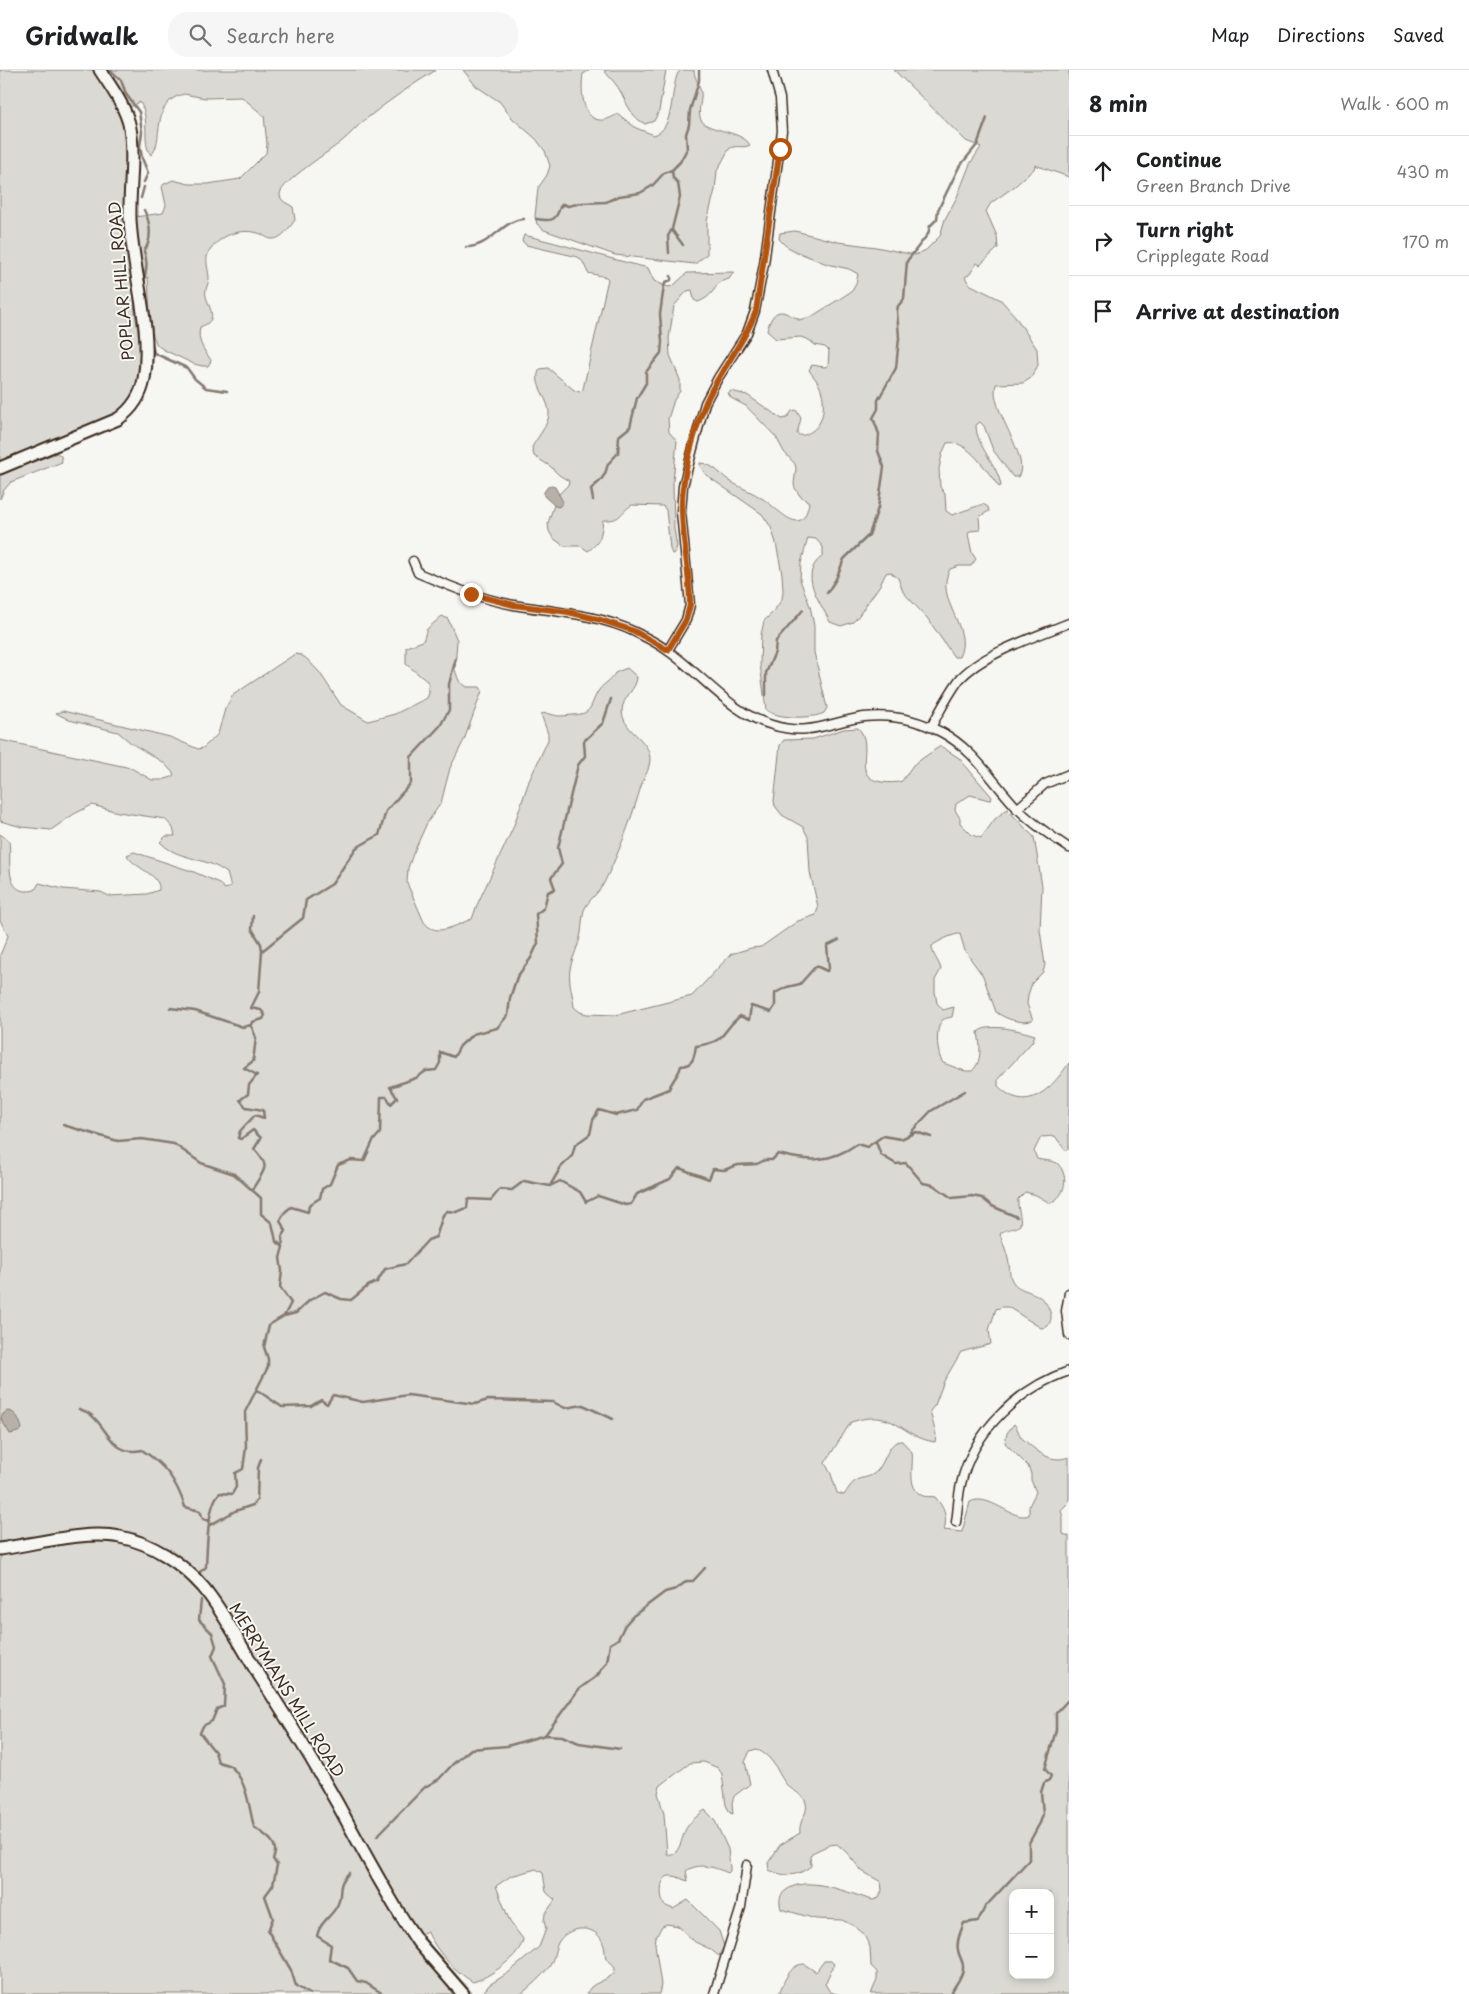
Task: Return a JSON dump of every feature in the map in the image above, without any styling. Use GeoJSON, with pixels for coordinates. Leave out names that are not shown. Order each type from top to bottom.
{"type":"FeatureCollection","features":[{"type":"Feature","properties":{"kind":"street","name":"POPLAR HILL ROAD"},"geometry":{"type":"LineString","coordinates":[[0,468],[118,419],[134,405],[143,384],[146,348],[130,220],[130,126],[100,70]]}},
{"type":"Feature","properties":{"kind":"street"},"geometry":{"type":"LineString","coordinates":[[668,650],[686,620],[690,605],[681,512],[687,468],[708,397],[747,333],[756,311],[782,131],[780,98],[772,70]]}},
{"type":"Feature","properties":{"kind":"street"},"geometry":{"type":"LineString","coordinates":[[413,561],[418,573],[471,594],[514,605],[568,612],[634,631],[668,650],[740,710],[773,726],[813,729],[854,719],[877,716],[907,719],[931,727],[967,750],[1017,808],[1040,828],[1069,848]]}},
{"type":"Feature","properties":{"kind":"street"},"geometry":{"type":"LineString","coordinates":[[931,727],[949,695],[971,669],[987,659],[1069,623]]}},
{"type":"Feature","properties":{"kind":"street"},"geometry":{"type":"LineString","coordinates":[[1017,808],[1046,784],[1069,774]]}},
{"type":"Feature","properties":{"kind":"street"},"geometry":{"type":"LineString","coordinates":[[1069,1293],[1066,1312],[1069,1335]]}},
{"type":"Feature","properties":{"kind":"street"},"geometry":{"type":"LineString","coordinates":[[956,1522],[961,1484],[969,1459],[981,1438],[995,1420],[1027,1392],[1050,1377],[1069,1371]]}},
{"type":"Feature","properties":{"kind":"street","name":"MERRYMANS MILL ROAD"},"geometry":{"type":"LineString","coordinates":[[0,1549],[78,1537],[102,1535],[120,1537],[149,1546],[185,1570],[203,1587],[275,1699],[404,1922],[418,1942],[463,1994]]}},
{"type":"Feature","properties":{"kind":"street"},"geometry":{"type":"LineString","coordinates":[[714,1994],[741,1907],[747,1865]]}},
{"type":"Feature","properties":{"kind":"shaded area"},"geometry":{"type":"Polygon","coordinates":[[[0,70],[436,70],[383,106],[341,142],[288,182],[282,189],[280,197],[293,207],[295,220],[282,235],[272,239],[258,233],[237,232],[224,237],[213,246],[207,258],[209,278],[206,289],[212,314],[210,321],[200,327],[199,332],[201,345],[211,360],[208,366],[194,364],[157,345],[153,336],[150,315],[148,277],[135,287],[137,301],[134,304],[140,346],[139,367],[136,390],[126,404],[119,411],[95,423],[0,461],[0,70]],[[184,94],[173,98],[166,105],[162,114],[155,149],[151,155],[147,144],[145,116],[140,102],[128,108],[135,217],[163,213],[166,205],[162,187],[164,184],[173,180],[189,184],[208,184],[240,179],[266,153],[264,116],[242,97],[205,98],[184,94]]]}},
{"type":"Feature","properties":{"kind":"shaded area"},"geometry":{"type":"Polygon","coordinates":[[[463,70],[590,70],[583,74],[582,86],[584,101],[589,114],[593,118],[602,120],[618,114],[636,128],[654,135],[661,131],[669,117],[678,73],[681,70],[694,70],[701,93],[700,117],[702,122],[739,136],[750,145],[729,149],[717,171],[715,190],[707,221],[707,254],[695,264],[615,255],[544,230],[537,224],[535,216],[538,188],[547,175],[550,166],[545,151],[536,139],[511,117],[500,102],[476,86],[463,70]]]}},
{"type":"Feature","properties":{"kind":"shaded area"},"geometry":{"type":"Polygon","coordinates":[[[604,70],[666,70],[659,111],[654,121],[645,124],[634,116],[618,87],[604,70]]]}},
{"type":"Feature","properties":{"kind":"shaded area"},"geometry":{"type":"Polygon","coordinates":[[[894,70],[1069,70],[1069,177],[1035,165],[1034,169],[1015,186],[991,203],[986,211],[997,236],[998,248],[980,265],[977,263],[970,274],[965,277],[969,284],[1001,300],[1015,316],[1037,349],[1038,365],[1031,378],[1023,383],[996,384],[995,394],[998,406],[1015,445],[1021,468],[1018,477],[1013,477],[993,450],[984,426],[980,422],[976,425],[979,441],[996,470],[1001,486],[999,487],[977,458],[962,446],[955,443],[947,443],[942,454],[939,469],[940,487],[945,494],[946,511],[952,515],[983,504],[988,507],[989,511],[979,517],[980,530],[970,531],[968,534],[972,553],[976,559],[971,566],[959,566],[950,569],[946,580],[946,592],[949,603],[962,635],[959,657],[954,657],[928,619],[903,592],[898,578],[890,572],[886,573],[880,585],[853,622],[841,626],[830,622],[813,588],[811,579],[815,563],[823,556],[823,547],[816,539],[808,538],[801,563],[800,580],[810,606],[814,626],[814,652],[827,708],[824,713],[819,715],[795,717],[778,715],[766,710],[760,664],[761,635],[764,621],[782,599],[782,574],[776,543],[771,527],[762,514],[706,475],[700,463],[709,465],[790,519],[796,521],[802,519],[806,513],[809,502],[800,496],[794,484],[795,464],[784,452],[776,437],[746,406],[731,398],[728,393],[731,391],[747,395],[782,419],[787,418],[792,411],[796,410],[801,418],[797,434],[799,435],[807,434],[817,427],[822,416],[823,402],[821,389],[809,370],[812,365],[828,366],[829,351],[825,347],[815,345],[801,337],[776,339],[767,331],[771,319],[778,312],[798,318],[798,320],[811,317],[852,291],[858,274],[849,269],[827,264],[797,252],[786,246],[779,239],[780,233],[795,231],[838,242],[915,255],[926,250],[940,236],[945,219],[957,197],[970,164],[981,147],[966,141],[894,70]]]}},
{"type":"Feature","properties":{"kind":"shaded area"},"geometry":{"type":"Polygon","coordinates":[[[524,235],[648,268],[654,281],[668,287],[673,286],[687,273],[734,272],[729,279],[719,282],[713,292],[705,299],[698,302],[694,300],[692,290],[687,291],[674,306],[669,338],[670,355],[680,380],[680,391],[674,400],[668,419],[669,432],[677,441],[673,481],[674,529],[677,546],[675,553],[672,554],[670,549],[666,510],[663,506],[632,505],[617,518],[603,520],[600,538],[588,551],[581,546],[564,546],[553,538],[549,531],[548,523],[557,496],[568,485],[569,481],[534,456],[532,447],[545,426],[549,413],[538,381],[538,375],[540,369],[548,368],[574,390],[580,392],[583,389],[608,279],[588,273],[583,262],[578,257],[526,245],[522,241],[524,235]]]}},
{"type":"Feature","properties":{"kind":"shaded area"},"geometry":{"type":"Polygon","coordinates":[[[57,453],[61,456],[62,462],[11,482],[4,490],[0,499],[0,474],[57,453]]]}},
{"type":"Feature","properties":{"kind":"shaded area"},"geometry":{"type":"Polygon","coordinates":[[[549,485],[555,487],[563,502],[559,507],[555,506],[544,496],[544,492],[549,485]]]}},
{"type":"Feature","properties":{"kind":"shaded area"},"geometry":{"type":"Polygon","coordinates":[[[442,616],[448,619],[457,640],[455,670],[459,681],[467,687],[480,687],[482,691],[464,740],[450,768],[441,803],[427,823],[408,868],[407,883],[424,922],[434,929],[447,929],[472,919],[513,828],[529,781],[548,740],[548,734],[541,714],[561,716],[585,713],[590,708],[599,690],[615,673],[627,668],[637,677],[635,685],[624,701],[622,711],[628,726],[648,750],[650,757],[649,766],[610,871],[602,887],[584,910],[580,938],[570,974],[574,1007],[580,1012],[616,1015],[692,996],[731,954],[761,947],[798,921],[816,915],[818,907],[810,872],[808,837],[803,827],[782,815],[775,806],[774,801],[780,745],[784,740],[813,739],[844,729],[858,728],[863,735],[865,743],[865,768],[867,774],[872,779],[887,783],[902,781],[913,765],[939,747],[942,747],[959,758],[992,797],[989,800],[970,795],[956,804],[955,810],[960,818],[960,823],[972,835],[981,838],[995,819],[1007,809],[1034,837],[1042,886],[1040,930],[1045,965],[1043,972],[1032,983],[1028,995],[1027,1004],[1033,1020],[1024,1022],[1014,1021],[996,1012],[983,976],[965,951],[960,934],[946,938],[932,946],[941,969],[935,980],[937,1003],[943,1010],[954,1007],[952,1017],[942,1021],[938,1030],[938,1049],[943,1063],[965,1071],[972,1071],[979,1058],[978,1032],[983,1029],[997,1028],[1035,1035],[1032,1042],[998,1079],[998,1086],[1009,1094],[1019,1098],[1028,1098],[1038,1095],[1046,1089],[1069,1063],[1069,1149],[1065,1150],[1055,1136],[1041,1137],[1034,1151],[1037,1159],[1055,1162],[1061,1168],[1065,1179],[1063,1190],[1056,1200],[1050,1203],[1036,1195],[1025,1192],[1018,1199],[1020,1225],[1000,1234],[1012,1280],[1017,1286],[1041,1298],[1049,1309],[1051,1320],[1047,1327],[1041,1328],[1008,1307],[996,1309],[989,1330],[991,1344],[961,1352],[944,1381],[935,1405],[930,1411],[936,1435],[935,1442],[913,1435],[888,1420],[866,1418],[851,1422],[825,1463],[837,1493],[844,1495],[857,1480],[870,1476],[877,1471],[891,1446],[898,1441],[902,1441],[912,1452],[914,1488],[923,1496],[935,1497],[943,1508],[945,1516],[944,1530],[962,1532],[970,1502],[977,1500],[993,1504],[1016,1515],[1029,1515],[1029,1506],[1036,1492],[1031,1480],[1031,1474],[1028,1466],[1005,1443],[1007,1433],[1014,1424],[1022,1439],[1044,1455],[1056,1459],[1069,1457],[1069,1502],[1061,1510],[1063,1534],[1069,1536],[1069,1994],[871,1994],[877,1980],[877,1972],[871,1966],[870,1947],[863,1933],[842,1920],[816,1919],[781,1909],[780,1899],[785,1891],[794,1886],[816,1884],[873,1900],[879,1898],[882,1890],[881,1882],[862,1871],[837,1844],[829,1845],[812,1853],[810,1856],[811,1866],[796,1874],[785,1875],[769,1870],[768,1863],[780,1845],[800,1833],[807,1807],[803,1797],[786,1784],[771,1760],[756,1749],[750,1751],[745,1762],[750,1784],[734,1796],[732,1803],[733,1814],[730,1813],[726,1805],[722,1774],[718,1768],[704,1762],[690,1763],[660,1786],[658,1793],[664,1814],[667,1854],[672,1854],[678,1849],[687,1827],[705,1810],[714,1819],[728,1849],[730,1871],[728,1873],[712,1867],[701,1866],[686,1871],[688,1881],[668,1876],[663,1882],[661,1892],[664,1905],[673,1909],[688,1900],[719,1931],[724,1946],[719,1956],[710,1949],[695,1942],[678,1926],[667,1924],[662,1926],[656,1937],[655,1944],[661,1985],[659,1994],[586,1994],[591,1987],[614,1973],[615,1969],[613,1964],[606,1959],[604,1945],[600,1937],[595,1932],[582,1929],[570,1932],[559,1941],[549,1967],[521,1994],[482,1994],[489,1985],[508,1973],[539,1947],[546,1929],[545,1914],[555,1900],[546,1892],[543,1873],[536,1869],[511,1876],[496,1886],[510,1922],[523,1939],[521,1946],[510,1959],[487,1976],[473,1982],[446,1960],[427,1931],[421,1934],[473,1994],[0,1994],[0,955],[8,936],[0,920],[0,834],[9,841],[13,883],[17,888],[25,891],[35,890],[39,883],[63,889],[101,892],[109,896],[147,894],[159,890],[156,880],[130,860],[127,855],[134,852],[194,872],[217,882],[225,889],[231,887],[227,873],[211,864],[177,853],[160,842],[166,836],[175,836],[173,828],[165,819],[118,812],[92,805],[74,814],[51,830],[22,827],[0,821],[0,740],[131,768],[152,780],[162,780],[172,777],[174,774],[164,763],[131,743],[118,732],[69,720],[56,713],[63,711],[170,737],[198,749],[203,748],[218,734],[225,709],[233,695],[295,654],[307,659],[320,673],[341,705],[368,721],[395,714],[427,698],[429,693],[428,682],[406,664],[406,647],[423,641],[427,629],[442,616]]]}},
{"type":"Feature","properties":{"kind":"shaded area"},"geometry":{"type":"Polygon","coordinates":[[[7,1411],[15,1414],[19,1419],[22,1429],[18,1432],[10,1434],[1,1419],[7,1411]]]}},
{"type":"Feature","properties":{"kind":"shaded area"},"geometry":{"type":"Polygon","coordinates":[[[824,1961],[831,1961],[834,1964],[825,1984],[830,1992],[837,1994],[779,1994],[788,1975],[795,1967],[804,1964],[816,1972],[824,1961]]]}},
{"type":"Feature","properties":{"kind":"waterway"},"geometry":{"type":"LineString","coordinates":[[110,70],[121,80],[126,94],[139,112],[142,132],[140,146],[148,173],[144,182]]}},
{"type":"Feature","properties":{"kind":"waterway"},"geometry":{"type":"LineString","coordinates":[[536,219],[554,218],[563,204],[568,206],[582,203],[606,202],[619,196],[640,193],[652,186],[664,173],[672,170],[680,162],[687,149],[686,134],[690,110],[699,81],[699,70]]}},
{"type":"Feature","properties":{"kind":"waterway"},"geometry":{"type":"LineString","coordinates":[[827,593],[836,579],[844,559],[869,535],[878,508],[884,467],[878,451],[879,434],[873,418],[878,409],[878,400],[896,368],[899,338],[897,311],[898,306],[904,299],[907,261],[928,234],[930,226],[937,219],[938,210],[959,167],[977,145],[987,118]]}},
{"type":"Feature","properties":{"kind":"waterway"},"geometry":{"type":"LineString","coordinates":[[669,253],[668,236],[672,229],[680,197],[678,183],[673,178],[672,170]]}},
{"type":"Feature","properties":{"kind":"waterway"},"geometry":{"type":"LineString","coordinates":[[141,198],[144,187]]}},
{"type":"Feature","properties":{"kind":"waterway"},"geometry":{"type":"LineString","coordinates":[[144,210],[150,230],[149,241],[144,251],[146,262],[145,287]]}},
{"type":"Feature","properties":{"kind":"waterway"},"geometry":{"type":"LineString","coordinates":[[466,247],[482,243],[509,224],[516,220],[524,219]]}},
{"type":"Feature","properties":{"kind":"waterway"},"geometry":{"type":"LineString","coordinates":[[672,230],[683,245]]}},
{"type":"Feature","properties":{"kind":"waterway"},"geometry":{"type":"LineString","coordinates":[[593,500],[591,489],[600,481],[605,474],[608,464],[618,453],[619,436],[630,427],[637,398],[646,383],[646,372],[661,353],[660,314],[664,286],[666,282],[671,280],[671,276]]}},
{"type":"Feature","properties":{"kind":"waterway"},"geometry":{"type":"LineString","coordinates":[[147,305],[154,353],[187,368],[195,379],[206,388],[227,391]]}},
{"type":"Feature","properties":{"kind":"waterway"},"geometry":{"type":"LineString","coordinates":[[766,695],[766,673],[775,652],[776,641],[803,610]]}},
{"type":"Feature","properties":{"kind":"waterway"},"geometry":{"type":"LineString","coordinates":[[262,951],[303,918],[306,900],[332,884],[356,848],[379,835],[386,811],[411,783],[411,757],[440,726],[449,710],[449,684],[456,658]]}},
{"type":"Feature","properties":{"kind":"waterway"},"geometry":{"type":"LineString","coordinates":[[200,1572],[206,1567],[208,1527],[212,1506],[220,1493],[232,1494],[236,1487],[235,1473],[243,1469],[246,1447],[245,1412],[268,1367],[268,1359],[264,1347],[269,1325],[284,1316],[291,1303],[280,1287],[282,1237],[286,1231],[280,1221],[285,1212],[291,1207],[308,1212],[309,1205],[320,1198],[322,1189],[330,1184],[338,1165],[351,1160],[364,1161],[373,1141],[380,1133],[381,1097],[387,1097],[391,1104],[397,1098],[390,1087],[416,1078],[426,1071],[436,1070],[440,1063],[440,1052],[454,1057],[460,1046],[473,1034],[497,1028],[508,1015],[510,998],[517,977],[531,958],[538,943],[536,914],[544,908],[548,892],[555,889],[551,878],[562,864],[558,848],[578,765],[585,756],[584,741],[603,723],[611,699]]}},
{"type":"Feature","properties":{"kind":"waterway"},"geometry":{"type":"LineString","coordinates":[[170,1008],[195,1011],[243,1027],[263,1019],[265,1015],[261,1010],[251,1008],[259,992],[262,951],[261,944],[252,929],[253,916]]}},
{"type":"Feature","properties":{"kind":"waterway"},"geometry":{"type":"LineString","coordinates":[[551,1184],[561,1167],[572,1156],[575,1145],[590,1134],[593,1120],[599,1110],[616,1115],[637,1110],[643,1099],[669,1089],[681,1066],[689,1064],[693,1060],[696,1046],[719,1039],[740,1016],[749,1020],[751,1006],[771,1012],[775,1006],[775,993],[787,987],[800,984],[816,966],[827,971],[829,968],[827,946],[839,940]]}},
{"type":"Feature","properties":{"kind":"waterway"},"geometry":{"type":"LineString","coordinates":[[251,1025],[256,1038],[253,1061],[244,1068],[257,1075],[249,1085],[248,1094],[240,1100],[246,1107],[263,1110],[264,1118],[255,1115],[240,1131],[238,1138],[241,1139],[253,1130],[261,1138],[254,1149],[263,1160],[264,1169],[252,1190]]}},
{"type":"Feature","properties":{"kind":"waterway"},"geometry":{"type":"LineString","coordinates":[[910,1133],[931,1111],[965,1091]]}},
{"type":"Feature","properties":{"kind":"waterway"},"geometry":{"type":"LineString","coordinates":[[63,1125],[118,1141],[142,1139],[174,1144],[201,1163],[234,1174],[261,1198],[261,1214],[272,1223],[276,1241],[282,1246]]}},
{"type":"Feature","properties":{"kind":"waterway"},"geometry":{"type":"LineString","coordinates":[[284,1316],[296,1313],[310,1300],[325,1292],[341,1299],[351,1300],[368,1286],[377,1282],[385,1269],[406,1264],[428,1240],[436,1237],[443,1215],[447,1211],[456,1212],[467,1208],[468,1199],[491,1200],[500,1189],[512,1190],[524,1181],[550,1186],[560,1181],[580,1192],[586,1202],[598,1196],[626,1205],[631,1204],[637,1194],[670,1179],[679,1168],[709,1179],[713,1169],[724,1170],[738,1165],[757,1164],[765,1160],[772,1160],[778,1154],[819,1159],[838,1155],[857,1144],[867,1147],[883,1136],[901,1139],[916,1132],[931,1137]]}},
{"type":"Feature","properties":{"kind":"waterway"},"geometry":{"type":"LineString","coordinates":[[876,1142],[881,1155],[896,1164],[906,1163],[923,1183],[933,1185],[952,1198],[972,1196],[982,1198],[992,1206],[1017,1217]]}},
{"type":"Feature","properties":{"kind":"waterway"},"geometry":{"type":"LineString","coordinates":[[257,1390],[282,1407],[311,1406],[321,1400],[327,1404],[333,1395],[363,1402],[408,1395],[475,1404],[488,1400],[553,1402],[565,1408],[583,1405],[613,1419]]}},
{"type":"Feature","properties":{"kind":"waterway"},"geometry":{"type":"LineString","coordinates":[[79,1409],[90,1414],[117,1446],[132,1451],[142,1450],[158,1462],[174,1481],[185,1507],[200,1511],[203,1519],[210,1521]]}},
{"type":"Feature","properties":{"kind":"waterway"},"geometry":{"type":"LineString","coordinates":[[210,1525],[235,1511],[253,1505],[257,1500],[258,1468],[261,1459]]}},
{"type":"Feature","properties":{"kind":"waterway"},"geometry":{"type":"LineString","coordinates":[[545,1735],[579,1689],[597,1676],[607,1662],[610,1644],[618,1639],[625,1625],[633,1616],[665,1592],[676,1589],[687,1581],[693,1581],[705,1568]]}},
{"type":"Feature","properties":{"kind":"waterway"},"geometry":{"type":"LineString","coordinates":[[201,1600],[199,1620],[212,1633],[216,1646],[212,1656],[225,1684],[224,1706],[217,1709],[212,1721],[203,1726],[200,1733],[215,1752],[218,1762],[230,1766],[240,1778],[244,1786],[254,1827],[267,1836],[275,1848],[273,1859],[277,1865],[273,1885],[265,1896],[273,1918],[268,1931],[291,1970],[296,1986],[310,1994]]}},
{"type":"Feature","properties":{"kind":"waterway"},"geometry":{"type":"LineString","coordinates":[[951,1994],[963,1969],[958,1943],[964,1923],[978,1921],[985,1907],[1029,1860],[1029,1843],[1043,1814],[1041,1792],[1044,1783],[1051,1776],[1045,1769],[1056,1730],[1056,1713],[1069,1699]]}},
{"type":"Feature","properties":{"kind":"waterway"},"geometry":{"type":"LineString","coordinates":[[377,1836],[425,1787],[439,1779],[471,1749],[507,1746],[545,1735],[562,1736],[579,1743],[620,1749]]}},
{"type":"Feature","properties":{"kind":"waterway"},"geometry":{"type":"LineString","coordinates":[[349,1873],[342,1882],[337,1906],[320,1927],[317,1936],[331,1945],[329,1959],[348,1968],[357,1981],[366,1983],[383,1994]]}},
{"type":"Feature","properties":{"kind":"route"},"geometry":{"type":"LineString","coordinates":[[471,594],[514,605],[568,612],[601,620],[634,631],[668,650],[686,620],[690,605],[681,512],[683,486],[687,468],[700,420],[711,390],[747,333],[756,311],[780,149]]}}]}
